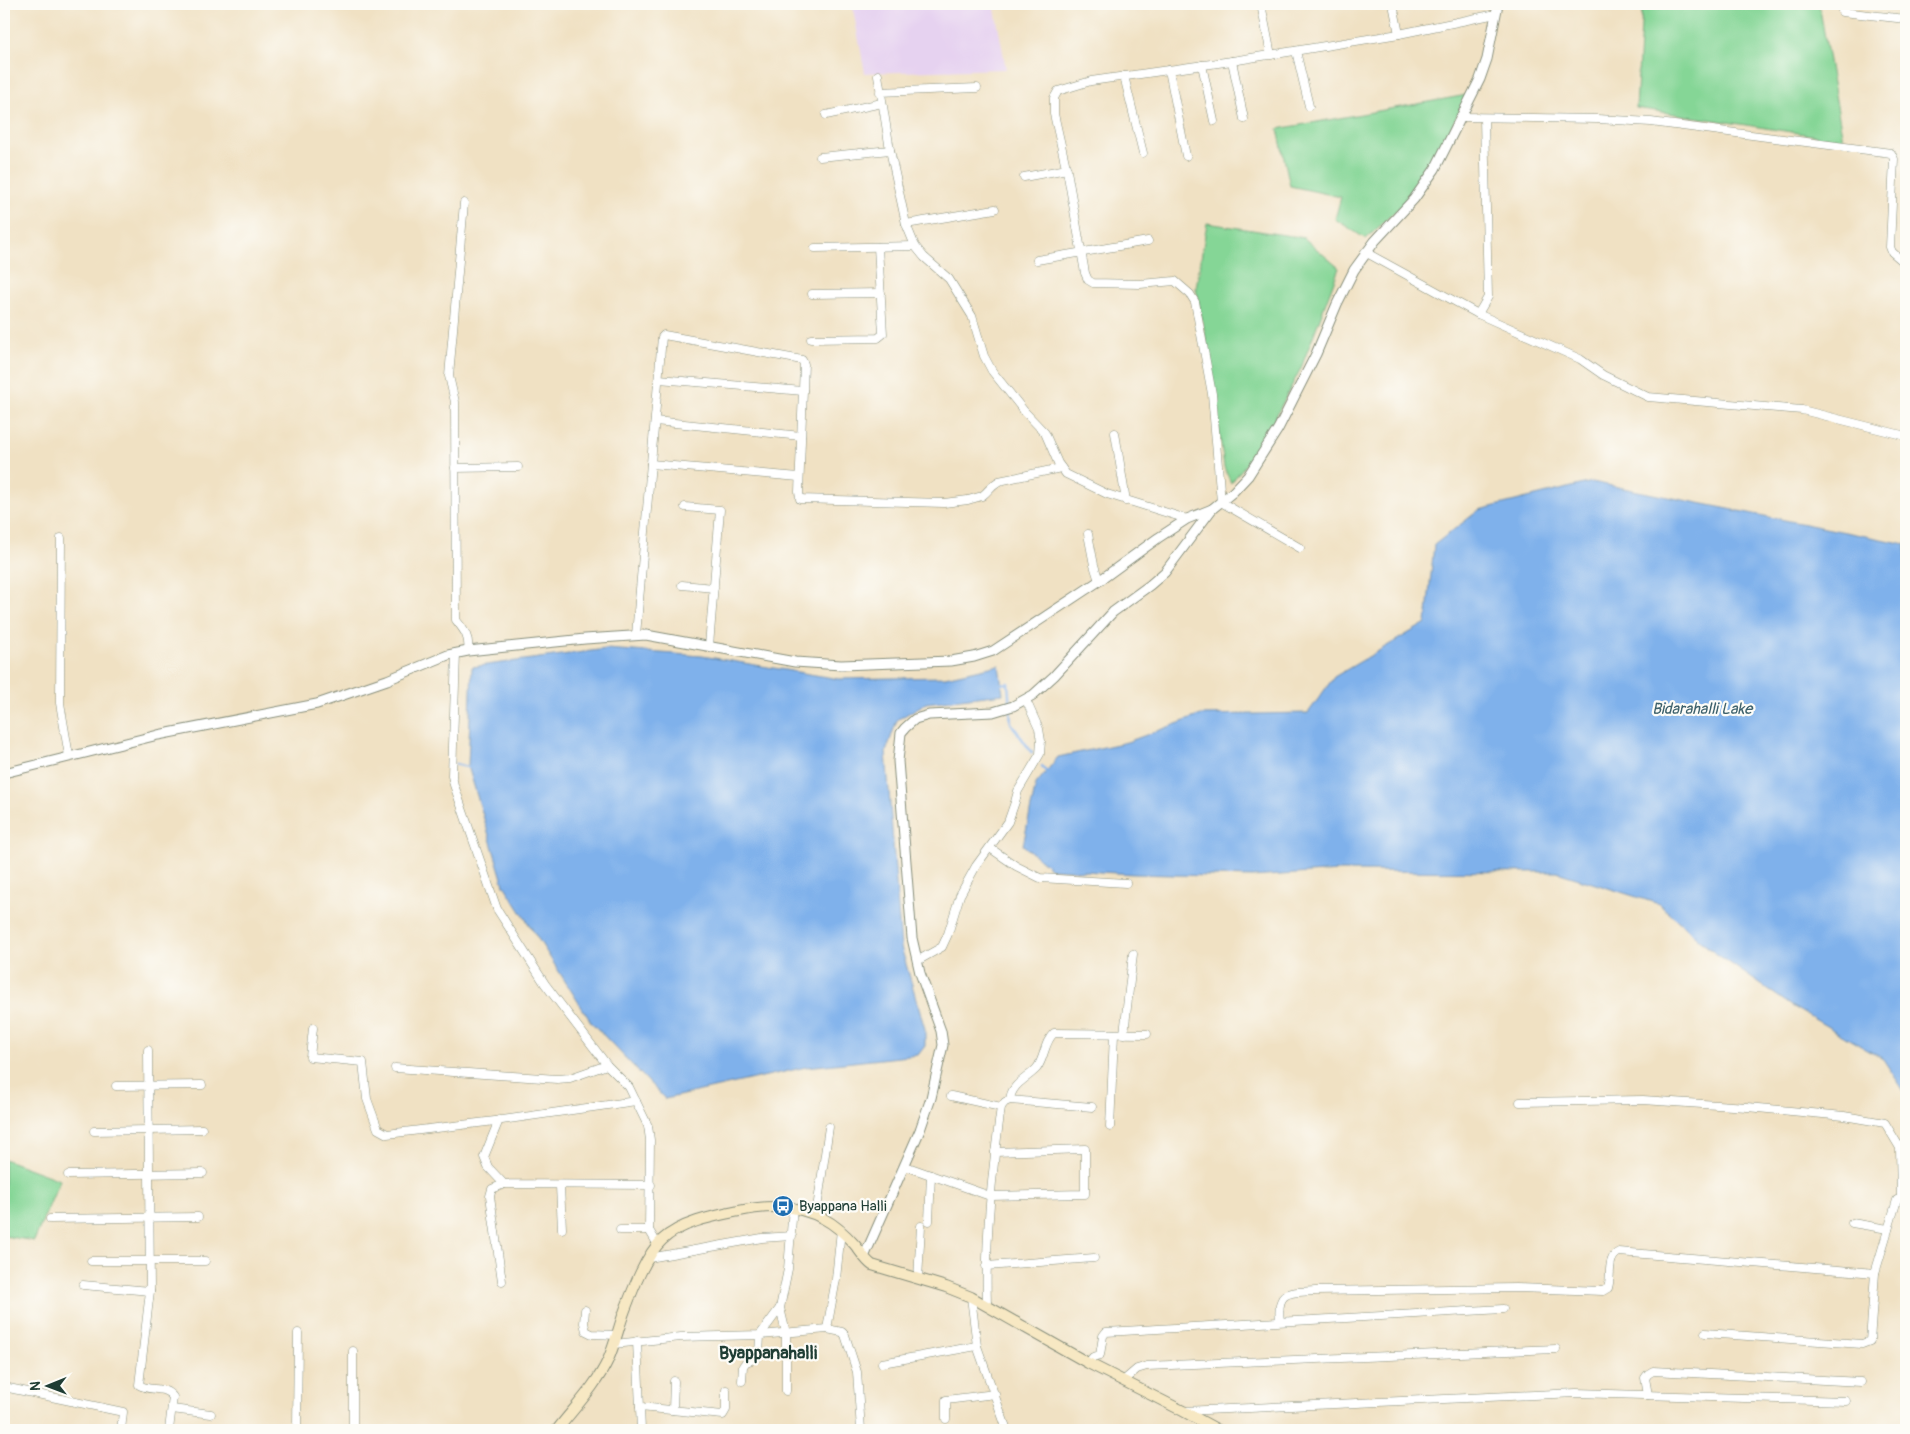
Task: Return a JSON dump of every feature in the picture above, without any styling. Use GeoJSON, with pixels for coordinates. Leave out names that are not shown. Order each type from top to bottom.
{"type":"FeatureCollection","features":[{"type":"Feature","properties":{"kind":"main road"},"geometry":{"type":"LineString","coordinates":[[557,1430],[602,1371],[625,1310],[649,1258],[662,1240],[677,1230],[710,1218],[758,1208],[794,1207],[816,1215],[841,1230],[867,1262],[878,1268],[946,1287],[971,1297],[1088,1364],[1183,1410],[1218,1430]]}},
{"type":"Feature","properties":{"kind":"street"},"geometry":{"type":"LineString","coordinates":[[1261,4],[1271,55]]}},
{"type":"Feature","properties":{"kind":"street"},"geometry":{"type":"LineString","coordinates":[[1393,4],[1400,34]]}},
{"type":"Feature","properties":{"kind":"street"},"geometry":{"type":"LineString","coordinates":[[864,1257],[926,1115],[942,1045],[939,1024],[917,961],[912,938],[899,771],[900,738],[905,728],[909,723],[921,717],[993,712],[1026,700],[1047,683],[1113,612],[1165,572],[1212,509],[1248,476],[1278,429],[1316,354],[1346,286],[1365,252],[1423,188],[1435,169],[1480,79],[1487,59],[1498,4]]}},
{"type":"Feature","properties":{"kind":"street"},"geometry":{"type":"LineString","coordinates":[[1842,12],[1906,19]]}},
{"type":"Feature","properties":{"kind":"street"},"geometry":{"type":"LineString","coordinates":[[1221,502],[1212,394],[1193,298],[1176,281],[1140,284],[1092,283],[1088,280],[1081,252],[1067,169],[1054,114],[1054,98],[1058,91],[1070,86],[1400,34],[1496,14]]}},
{"type":"Feature","properties":{"kind":"street"},"geometry":{"type":"LineString","coordinates":[[1296,51],[1308,106]]}},
{"type":"Feature","properties":{"kind":"street"},"geometry":{"type":"LineString","coordinates":[[1232,61],[1244,119]]}},
{"type":"Feature","properties":{"kind":"street"},"geometry":{"type":"LineString","coordinates":[[1202,65],[1214,121]]}},
{"type":"Feature","properties":{"kind":"street"},"geometry":{"type":"LineString","coordinates":[[1169,70],[1186,156]]}},
{"type":"Feature","properties":{"kind":"street"},"geometry":{"type":"LineString","coordinates":[[878,75],[890,150],[906,224],[915,246],[949,280],[972,316],[988,364],[1024,411],[1045,433],[1061,468],[1066,474],[1126,501],[1187,519]]}},
{"type":"Feature","properties":{"kind":"street"},"geometry":{"type":"LineString","coordinates":[[1124,76],[1143,153]]}},
{"type":"Feature","properties":{"kind":"street"},"geometry":{"type":"LineString","coordinates":[[880,92],[976,88]]}},
{"type":"Feature","properties":{"kind":"street"},"geometry":{"type":"LineString","coordinates":[[826,115],[882,103]]}},
{"type":"Feature","properties":{"kind":"street"},"geometry":{"type":"LineString","coordinates":[[1462,117],[1597,119],[1651,122],[1891,152],[1894,159],[1890,247],[1892,252],[1906,264]]}},
{"type":"Feature","properties":{"kind":"street"},"geometry":{"type":"LineString","coordinates":[[1478,314],[1488,297],[1484,118]]}},
{"type":"Feature","properties":{"kind":"street"},"geometry":{"type":"LineString","coordinates":[[820,157],[890,150]]}},
{"type":"Feature","properties":{"kind":"street"},"geometry":{"type":"LineString","coordinates":[[1024,177],[1067,169]]}},
{"type":"Feature","properties":{"kind":"street"},"geometry":{"type":"LineString","coordinates":[[464,203],[449,376],[455,402],[456,620],[464,630],[469,641],[468,651]]}},
{"type":"Feature","properties":{"kind":"street"},"geometry":{"type":"LineString","coordinates":[[906,224],[995,209]]}},
{"type":"Feature","properties":{"kind":"street"},"geometry":{"type":"LineString","coordinates":[[1037,260],[1148,241]]}},
{"type":"Feature","properties":{"kind":"street"},"geometry":{"type":"LineString","coordinates":[[815,248],[915,246]]}},
{"type":"Feature","properties":{"kind":"street"},"geometry":{"type":"LineString","coordinates":[[811,339],[878,338],[882,334],[878,248]]}},
{"type":"Feature","properties":{"kind":"street"},"geometry":{"type":"LineString","coordinates":[[1365,252],[1478,314],[1580,359],[1603,375],[1648,397],[1802,410],[1906,436]]}},
{"type":"Feature","properties":{"kind":"street"},"geometry":{"type":"LineString","coordinates":[[812,294],[881,294]]}},
{"type":"Feature","properties":{"kind":"street"},"geometry":{"type":"LineString","coordinates":[[636,635],[662,338],[664,335],[799,359],[804,364],[799,496],[804,500],[944,503],[982,496],[986,494],[991,486],[999,481],[1061,468]]}},
{"type":"Feature","properties":{"kind":"street"},"geometry":{"type":"LineString","coordinates":[[659,378],[803,391]]}},
{"type":"Feature","properties":{"kind":"street"},"geometry":{"type":"LineString","coordinates":[[655,421],[801,436]]}},
{"type":"Feature","properties":{"kind":"street"},"geometry":{"type":"LineString","coordinates":[[1115,433],[1126,501]]}},
{"type":"Feature","properties":{"kind":"street"},"geometry":{"type":"LineString","coordinates":[[651,464],[799,477]]}},
{"type":"Feature","properties":{"kind":"street"},"geometry":{"type":"LineString","coordinates":[[456,468],[518,467]]}},
{"type":"Feature","properties":{"kind":"street"},"geometry":{"type":"LineString","coordinates":[[1221,502],[1300,548]]}},
{"type":"Feature","properties":{"kind":"street"},"geometry":{"type":"LineString","coordinates":[[685,506],[720,510],[709,646]]}},
{"type":"Feature","properties":{"kind":"street"},"geometry":{"type":"LineString","coordinates":[[4,773],[158,735],[317,704],[456,653],[468,651],[636,635],[658,636],[795,662],[826,664],[909,663],[962,659],[993,651],[1002,646],[1187,519],[1212,509]]}},
{"type":"Feature","properties":{"kind":"street"},"geometry":{"type":"LineString","coordinates":[[1088,534],[1099,581]]}},
{"type":"Feature","properties":{"kind":"street"},"geometry":{"type":"LineString","coordinates":[[61,538],[60,703],[69,756]]}},
{"type":"Feature","properties":{"kind":"street"},"geometry":{"type":"LineString","coordinates":[[682,586],[714,588]]}},
{"type":"Feature","properties":{"kind":"street"},"geometry":{"type":"LineString","coordinates":[[456,653],[452,768],[454,785],[497,909],[545,984],[606,1065],[624,1081],[648,1126],[649,1230],[658,1245]]}},
{"type":"Feature","properties":{"kind":"street"},"geometry":{"type":"LineString","coordinates":[[917,961],[942,947],[960,895],[976,866],[1008,822],[1018,791],[1040,754],[1041,741],[1039,730],[1026,700]]}},
{"type":"Feature","properties":{"kind":"street"},"geometry":{"type":"LineString","coordinates":[[990,848],[1016,866],[1040,878],[1126,883]]}},
{"type":"Feature","properties":{"kind":"street"},"geometry":{"type":"LineString","coordinates":[[1124,1034],[1133,954]]}},
{"type":"Feature","properties":{"kind":"street"},"geometry":{"type":"LineString","coordinates":[[313,1028],[310,1057],[363,1062],[367,1098],[378,1129],[387,1134],[636,1101]]}},
{"type":"Feature","properties":{"kind":"street"},"geometry":{"type":"LineString","coordinates":[[1010,1100],[1012,1090],[1036,1068],[1045,1052],[1048,1041],[1054,1033],[1147,1034]]}},
{"type":"Feature","properties":{"kind":"street"},"geometry":{"type":"LineString","coordinates":[[1110,1127],[1114,1034]]}},
{"type":"Feature","properties":{"kind":"street"},"geometry":{"type":"LineString","coordinates":[[148,1050],[150,1290],[139,1385],[144,1388],[162,1389],[169,1392],[173,1397],[170,1430]]}},
{"type":"Feature","properties":{"kind":"street"},"geometry":{"type":"LineString","coordinates":[[395,1068],[557,1079],[570,1078],[606,1065]]}},
{"type":"Feature","properties":{"kind":"street"},"geometry":{"type":"LineString","coordinates":[[116,1086],[202,1085]]}},
{"type":"Feature","properties":{"kind":"street"},"geometry":{"type":"LineString","coordinates":[[951,1096],[1001,1107]]}},
{"type":"Feature","properties":{"kind":"street"},"geometry":{"type":"LineString","coordinates":[[987,1305],[986,1266],[990,1196],[1001,1107],[1010,1100],[1092,1107]]}},
{"type":"Feature","properties":{"kind":"street"},"geometry":{"type":"LineString","coordinates":[[1520,1102],[1643,1100],[1748,1106],[1844,1116],[1885,1123],[1900,1148],[1904,1197],[1897,1200],[1875,1273],[1870,1341],[1862,1344],[1706,1333]]}},
{"type":"Feature","properties":{"kind":"street"},"geometry":{"type":"LineString","coordinates":[[500,1120],[484,1157],[488,1167],[504,1184]]}},
{"type":"Feature","properties":{"kind":"street"},"geometry":{"type":"LineString","coordinates":[[816,1215],[829,1127]]}},
{"type":"Feature","properties":{"kind":"street"},"geometry":{"type":"LineString","coordinates":[[94,1131],[202,1129]]}},
{"type":"Feature","properties":{"kind":"street"},"geometry":{"type":"LineString","coordinates":[[905,1166],[990,1196],[1086,1194],[1084,1150],[995,1152]]}},
{"type":"Feature","properties":{"kind":"street"},"geometry":{"type":"LineString","coordinates":[[68,1175],[203,1173]]}},
{"type":"Feature","properties":{"kind":"street"},"geometry":{"type":"LineString","coordinates":[[929,1221],[931,1175]]}},
{"type":"Feature","properties":{"kind":"street"},"geometry":{"type":"LineString","coordinates":[[502,1281],[490,1196],[492,1189],[504,1184],[560,1186],[650,1185]]}},
{"type":"Feature","properties":{"kind":"street"},"geometry":{"type":"LineString","coordinates":[[560,1186],[562,1229]]}},
{"type":"Feature","properties":{"kind":"street"},"geometry":{"type":"LineString","coordinates":[[742,1381],[743,1366],[746,1362],[757,1358],[759,1355],[760,1335],[780,1308],[788,1269],[794,1207]]}},
{"type":"Feature","properties":{"kind":"street"},"geometry":{"type":"LineString","coordinates":[[50,1219],[198,1217]]}},
{"type":"Feature","properties":{"kind":"street"},"geometry":{"type":"LineString","coordinates":[[1852,1223],[1888,1229]]}},
{"type":"Feature","properties":{"kind":"street"},"geometry":{"type":"LineString","coordinates":[[918,1279],[921,1226]]}},
{"type":"Feature","properties":{"kind":"street"},"geometry":{"type":"LineString","coordinates":[[620,1230],[649,1230]]}},
{"type":"Feature","properties":{"kind":"street"},"geometry":{"type":"LineString","coordinates":[[827,1329],[836,1279],[841,1230]]}},
{"type":"Feature","properties":{"kind":"street"},"geometry":{"type":"LineString","coordinates":[[649,1258],[762,1238],[792,1236]]}},
{"type":"Feature","properties":{"kind":"street"},"geometry":{"type":"LineString","coordinates":[[1280,1321],[1279,1304],[1281,1298],[1286,1294],[1315,1291],[1516,1288],[1603,1291],[1608,1288],[1610,1282],[1611,1259],[1619,1252],[1875,1273]]}},
{"type":"Feature","properties":{"kind":"street"},"geometry":{"type":"LineString","coordinates":[[986,1266],[1094,1258]]}},
{"type":"Feature","properties":{"kind":"street"},"geometry":{"type":"LineString","coordinates":[[90,1261],[205,1261]]}},
{"type":"Feature","properties":{"kind":"street"},"geometry":{"type":"LineString","coordinates":[[83,1285],[150,1290]]}},
{"type":"Feature","properties":{"kind":"street"},"geometry":{"type":"LineString","coordinates":[[971,1297],[977,1346],[1007,1430]]}},
{"type":"Feature","properties":{"kind":"street"},"geometry":{"type":"LineString","coordinates":[[780,1308],[786,1333],[786,1391]]}},
{"type":"Feature","properties":{"kind":"street"},"geometry":{"type":"LineString","coordinates":[[1088,1364],[1093,1357],[1098,1357],[1100,1354],[1103,1336],[1106,1332],[1503,1308]]}},
{"type":"Feature","properties":{"kind":"street"},"geometry":{"type":"LineString","coordinates":[[585,1310],[584,1323],[586,1331],[615,1340],[637,1342],[827,1329],[842,1332],[857,1372],[861,1430]]}},
{"type":"Feature","properties":{"kind":"street"},"geometry":{"type":"LineString","coordinates":[[297,1430],[298,1333]]}},
{"type":"Feature","properties":{"kind":"street"},"geometry":{"type":"LineString","coordinates":[[637,1342],[641,1430]]}},
{"type":"Feature","properties":{"kind":"street"},"geometry":{"type":"LineString","coordinates":[[882,1363],[977,1346]]}},
{"type":"Feature","properties":{"kind":"street"},"geometry":{"type":"LineString","coordinates":[[1123,1381],[1137,1369],[1147,1366],[1556,1349]]}},
{"type":"Feature","properties":{"kind":"street"},"geometry":{"type":"LineString","coordinates":[[353,1351],[353,1430]]}},
{"type":"Feature","properties":{"kind":"street"},"geometry":{"type":"LineString","coordinates":[[1648,1395],[1645,1378],[1653,1371],[1861,1382]]}},
{"type":"Feature","properties":{"kind":"street"},"geometry":{"type":"LineString","coordinates":[[673,1410],[674,1381]]}},
{"type":"Feature","properties":{"kind":"street"},"geometry":{"type":"LineString","coordinates":[[4,1387],[123,1412],[121,1430]]}},
{"type":"Feature","properties":{"kind":"street"},"geometry":{"type":"LineString","coordinates":[[640,1407],[723,1415],[726,1410],[726,1390]]}},
{"type":"Feature","properties":{"kind":"street"},"geometry":{"type":"LineString","coordinates":[[1183,1410],[1570,1393],[1846,1401]]}},
{"type":"Feature","properties":{"kind":"street"},"geometry":{"type":"LineString","coordinates":[[946,1419],[946,1400],[995,1394]]}},
{"type":"Feature","properties":{"kind":"street"},"geometry":{"type":"LineString","coordinates":[[172,1409],[211,1414]]}},
{"type":"Feature","properties":{"kind":"shaded area"},"geometry":{"type":"Polygon","coordinates":[[[852,4],[994,4],[1006,69],[865,73],[852,4]]]}},
{"type":"Feature","properties":{"kind":"green space"},"geometry":{"type":"Polygon","coordinates":[[[1575,4],[1819,4],[1843,140],[1636,108],[1642,8],[1575,4]]]}},
{"type":"Feature","properties":{"kind":"green space"},"geometry":{"type":"Polygon","coordinates":[[[1467,95],[1437,156],[1404,203],[1366,239],[1335,219],[1341,197],[1290,186],[1278,129],[1467,95]]]}},
{"type":"Feature","properties":{"kind":"green space"},"geometry":{"type":"Polygon","coordinates":[[[1207,223],[1304,238],[1339,268],[1301,368],[1261,445],[1231,483],[1224,467],[1209,354],[1196,288],[1207,223]]]}},
{"type":"Feature","properties":{"kind":"green space"},"geometry":{"type":"Polygon","coordinates":[[[4,1159],[60,1180],[34,1241],[4,1236],[4,1159]]]}},
{"type":"Feature","properties":{"kind":"water","name":"Bidarahalli Lake"},"geometry":{"type":"Polygon","coordinates":[[[1592,482],[1906,544],[1906,1094],[1883,1059],[1792,1006],[1711,950],[1659,904],[1557,872],[1339,871],[1252,877],[1133,874],[1051,869],[1023,845],[1036,784],[1058,757],[1127,742],[1201,715],[1308,713],[1334,677],[1426,623],[1434,545],[1479,510],[1592,482]]]}},
{"type":"Feature","properties":{"kind":"water"},"geometry":{"type":"Polygon","coordinates":[[[606,649],[702,656],[839,679],[945,677],[999,665],[1003,694],[926,703],[897,720],[886,752],[901,947],[925,1029],[925,1046],[918,1055],[806,1067],[665,1099],[591,1022],[504,885],[468,766],[472,667],[606,649]]]}},
{"type":"Feature","properties":{"kind":"waterway"},"geometry":{"type":"LineString","coordinates":[[1000,684],[1008,683],[1011,723],[1032,753]]}},
{"type":"Feature","properties":{"kind":"waterway"},"geometry":{"type":"LineString","coordinates":[[455,764],[471,768]]}},
{"type":"Feature","properties":{"kind":"waterway"},"geometry":{"type":"LineString","coordinates":[[1042,766],[1047,773]]}},
{"type":"Feature","properties":{"kind":"place","name":"Byappana Halli"},"geometry":{"type":"Point","coordinates":[783,1206]}},
{"type":"Feature","properties":{"kind":"district","name":"Byappanahalli"},"geometry":{"type":"Point","coordinates":[768,1353]}}]}
